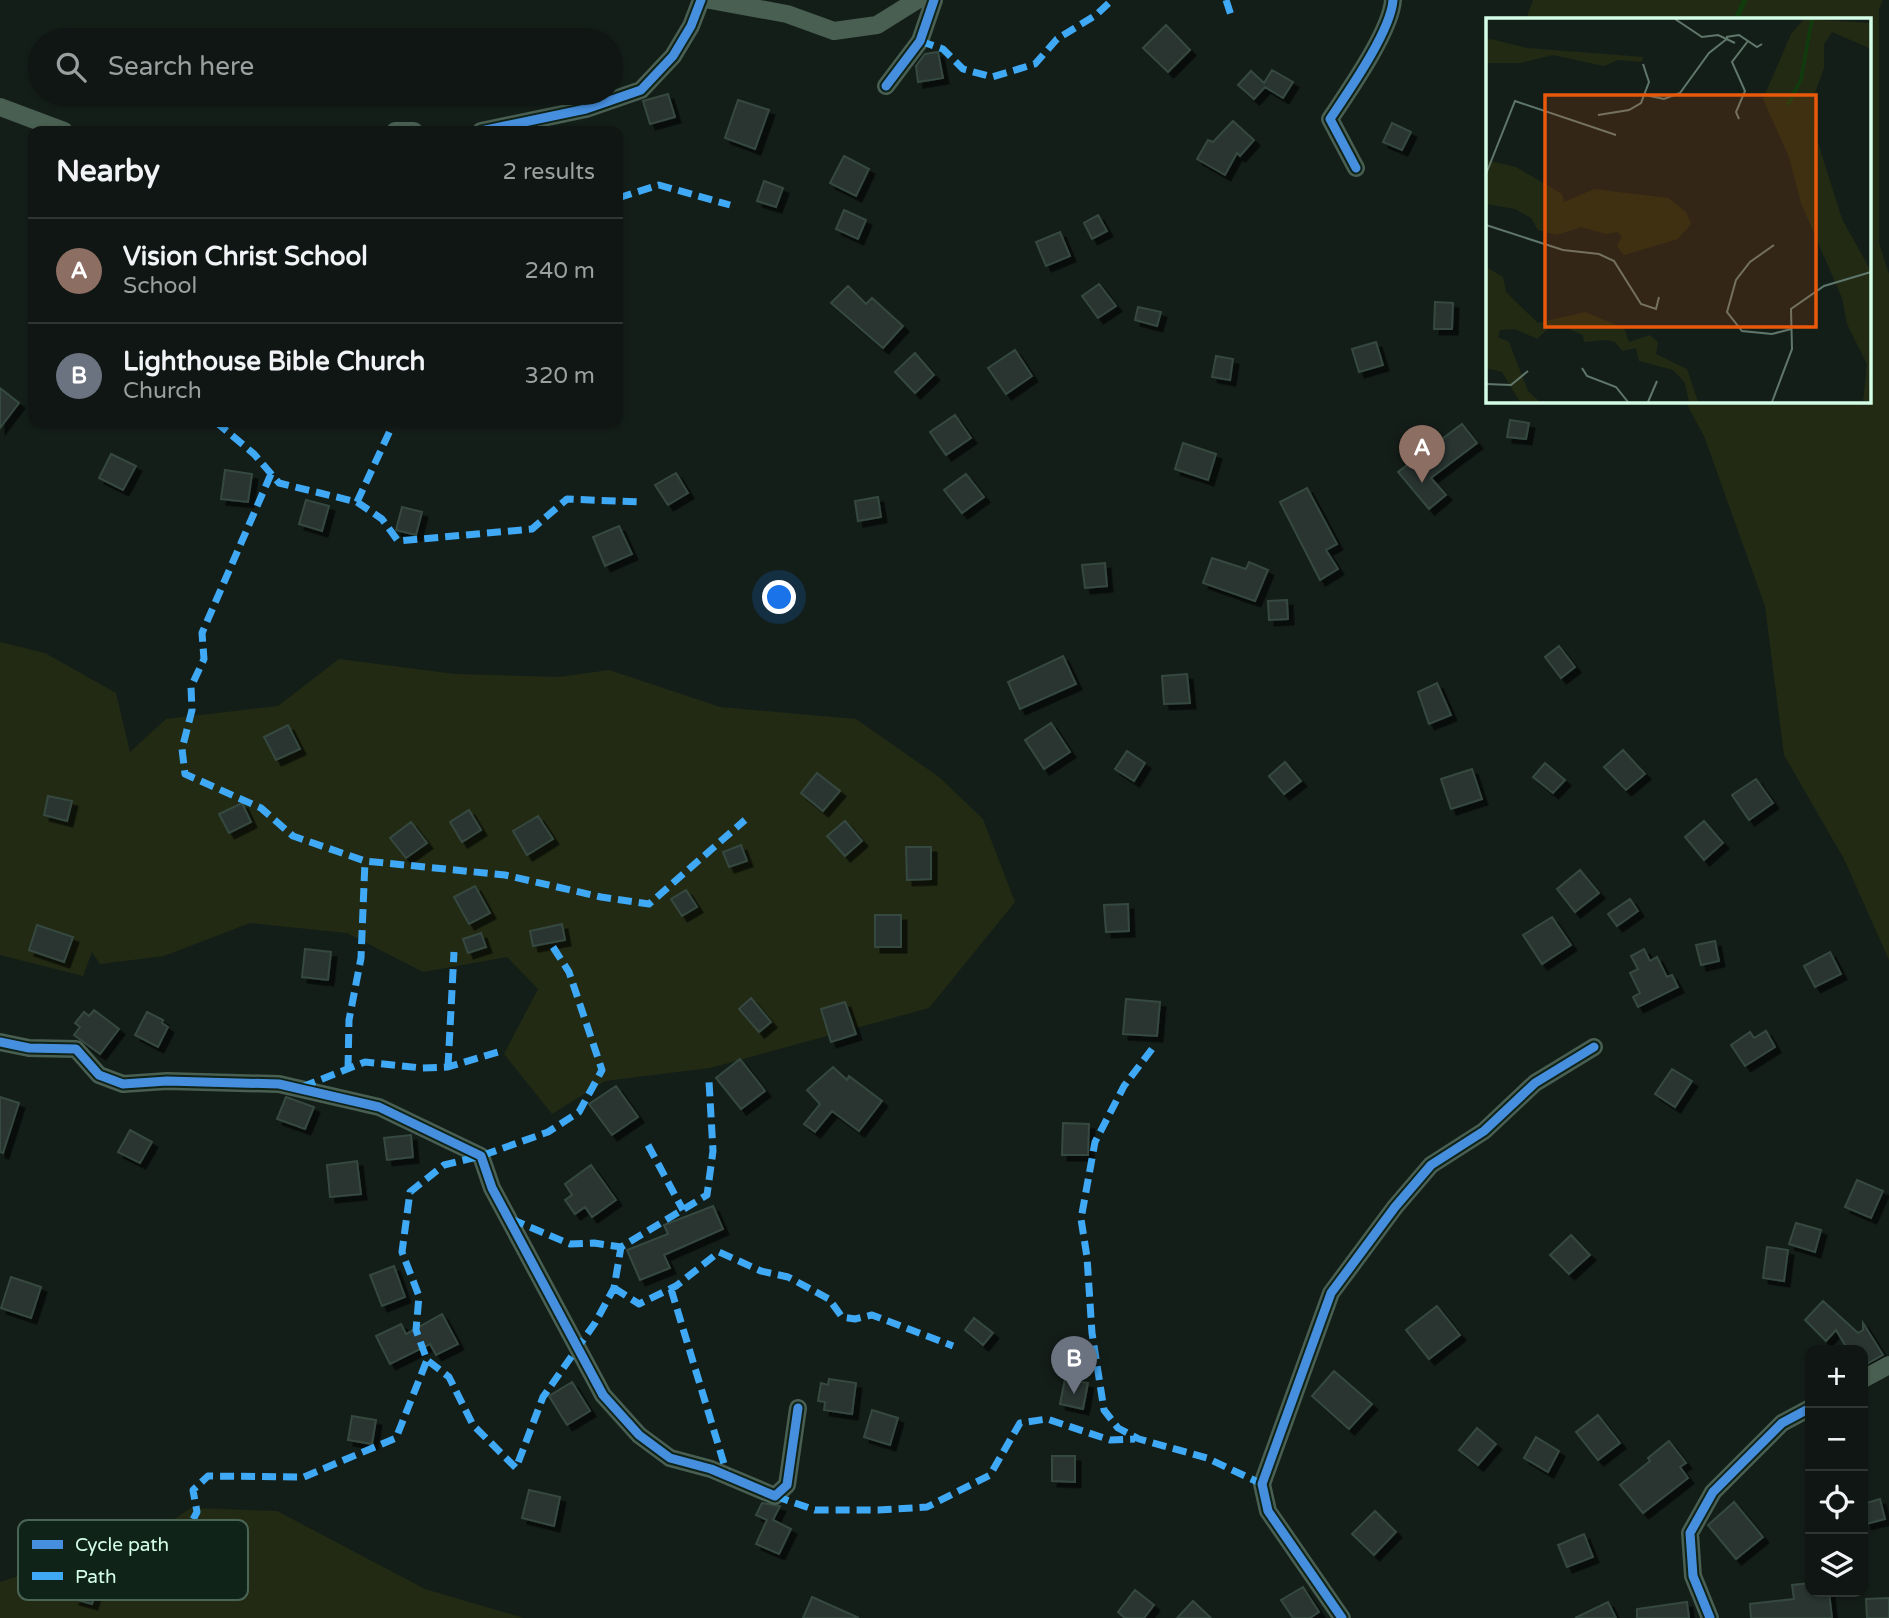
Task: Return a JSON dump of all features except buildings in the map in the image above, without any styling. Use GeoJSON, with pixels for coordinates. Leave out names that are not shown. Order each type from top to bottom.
{"type":"FeatureCollection","features":[{"type":"Feature","properties":{"kind":"street"},"geometry":{"type":"LineString","coordinates":[[623,96],[641,90],[673,56],[691,26],[701,0]]}},
{"type":"Feature","properties":{"kind":"street"},"geometry":{"type":"LineString","coordinates":[[710,0],[787,14],[834,31],[877,24],[917,0]]}},
{"type":"Feature","properties":{"kind":"street"},"geometry":{"type":"LineString","coordinates":[[886,86],[920,41],[934,0]]}},
{"type":"Feature","properties":{"kind":"street"},"geometry":{"type":"LineString","coordinates":[[1356,168],[1329,119],[1352,88],[1384,29],[1393,0]]}},
{"type":"Feature","properties":{"kind":"street"},"geometry":{"type":"LineString","coordinates":[[505,126],[598,105]]}},
{"type":"Feature","properties":{"kind":"street"},"geometry":{"type":"LineString","coordinates":[[0,107],[51,126]]}},
{"type":"Feature","properties":{"kind":"street"},"geometry":{"type":"LineString","coordinates":[[0,1042],[29,1048],[76,1049],[99,1075],[123,1084],[167,1081],[279,1084],[379,1107],[481,1156],[492,1188],[603,1395],[639,1435],[670,1458],[711,1469],[775,1496],[787,1485],[798,1408]]}},
{"type":"Feature","properties":{"kind":"street"},"geometry":{"type":"LineString","coordinates":[[1342,1618],[1268,1511],[1262,1484],[1331,1293],[1395,1207],[1431,1165],[1484,1131],[1535,1083],[1594,1047]]}},
{"type":"Feature","properties":{"kind":"street"},"geometry":{"type":"LineString","coordinates":[[1868,1377],[1889,1365]]}},
{"type":"Feature","properties":{"kind":"street"},"geometry":{"type":"LineString","coordinates":[[1710,1618],[1693,1576],[1690,1533],[1713,1492],[1783,1423],[1805,1411]]}},
{"type":"Feature","properties":{"kind":"green space"},"geometry":{"type":"Polygon","coordinates":[[[1533,0],[1883,0],[1879,9],[1879,243],[1889,274],[1889,960],[1844,859],[1784,755],[1765,606],[1704,436],[1686,402],[1871,402],[1871,18],[1526,18],[1533,0]]]}},
{"type":"Feature","properties":{"kind":"green space"},"geometry":{"type":"Polygon","coordinates":[[[0,642],[45,653],[116,693],[130,752],[166,719],[278,706],[339,659],[455,674],[559,677],[609,670],[720,707],[856,719],[939,777],[983,819],[1015,902],[929,1008],[710,1068],[605,1081],[552,1114],[504,1054],[538,989],[507,957],[423,972],[347,933],[250,923],[164,956],[100,964],[92,952],[83,976],[0,955],[0,642]]]}},
{"type":"Feature","properties":{"kind":"green space"},"geometry":{"type":"Polygon","coordinates":[[[191,1508],[277,1511],[425,1589],[524,1618],[0,1618],[0,1582],[18,1576],[18,1600],[248,1600],[248,1520],[173,1520],[191,1508]]]}},
{"type":"Feature","properties":{"kind":"waterway"},"geometry":{"type":"LineString","coordinates":[[1736,18],[1745,0]]}},
{"type":"Feature","properties":{"kind":"marked path"},"geometry":{"type":"LineString","coordinates":[[920,41],[943,49],[963,69],[992,77],[1035,64],[1057,39],[1096,15],[1112,0]]}},
{"type":"Feature","properties":{"kind":"marked path"},"geometry":{"type":"LineString","coordinates":[[1226,0],[1232,18]]}},
{"type":"Feature","properties":{"kind":"marked path"},"geometry":{"type":"LineString","coordinates":[[623,196],[659,185],[730,205]]}},
{"type":"Feature","properties":{"kind":"marked path"},"geometry":{"type":"LineString","coordinates":[[222,427],[254,454],[279,483],[357,502],[382,519],[398,541],[532,529],[567,499],[640,502]]}},
{"type":"Feature","properties":{"kind":"marked path"},"geometry":{"type":"LineString","coordinates":[[357,502],[392,427]]}},
{"type":"Feature","properties":{"kind":"marked path"},"geometry":{"type":"LineString","coordinates":[[271,474],[202,633],[204,659],[191,687],[192,710],[182,749],[185,774],[261,808],[293,836],[365,861],[505,875],[601,897],[649,904],[745,820]]}},
{"type":"Feature","properties":{"kind":"marked path"},"geometry":{"type":"LineString","coordinates":[[348,1069],[349,1020],[361,958],[365,861]]}},
{"type":"Feature","properties":{"kind":"marked path"},"geometry":{"type":"LineString","coordinates":[[553,947],[569,972],[602,1070],[579,1112],[548,1132],[481,1156],[444,1165],[410,1192],[402,1252],[419,1296],[416,1330],[427,1360],[449,1377],[473,1425],[516,1468],[543,1397],[595,1323],[614,1288],[621,1247]]}},
{"type":"Feature","properties":{"kind":"marked path"},"geometry":{"type":"LineString","coordinates":[[448,1067],[454,952]]}},
{"type":"Feature","properties":{"kind":"marked path"},"geometry":{"type":"LineString","coordinates":[[1152,1049],[1124,1086],[1095,1142],[1081,1219],[1087,1257],[1092,1333],[1104,1410],[1118,1428],[1139,1439],[1207,1458],[1262,1484]]}},
{"type":"Feature","properties":{"kind":"marked path"},"geometry":{"type":"LineString","coordinates":[[302,1087],[365,1062],[422,1068],[448,1067],[498,1052]]}},
{"type":"Feature","properties":{"kind":"marked path"},"geometry":{"type":"LineString","coordinates":[[511,1219],[570,1244],[594,1243],[621,1247],[707,1195],[713,1151],[709,1081]]}},
{"type":"Feature","properties":{"kind":"marked path"},"geometry":{"type":"LineString","coordinates":[[648,1145],[683,1210]]}},
{"type":"Feature","properties":{"kind":"marked path"},"geometry":{"type":"LineString","coordinates":[[614,1288],[639,1304],[676,1286],[719,1252],[761,1271],[788,1277],[829,1299],[842,1317],[855,1319],[872,1315],[953,1346]]}},
{"type":"Feature","properties":{"kind":"marked path"},"geometry":{"type":"LineString","coordinates":[[671,1289],[728,1477]]}},
{"type":"Feature","properties":{"kind":"marked path"},"geometry":{"type":"LineString","coordinates":[[193,1520],[197,1512],[193,1490],[208,1476],[304,1477],[396,1438],[427,1360]]}},
{"type":"Feature","properties":{"kind":"marked path"},"geometry":{"type":"LineString","coordinates":[[775,1496],[815,1510],[927,1507],[990,1475],[1020,1423],[1047,1419],[1110,1440],[1135,1439]]}},
{"type":"Feature","properties":{"kind":"cycle path"},"geometry":{"type":"LineString","coordinates":[[623,96],[641,90],[673,56],[691,26],[701,0]]}},
{"type":"Feature","properties":{"kind":"cycle path"},"geometry":{"type":"LineString","coordinates":[[886,86],[920,41],[934,0]]}},
{"type":"Feature","properties":{"kind":"cycle path"},"geometry":{"type":"LineString","coordinates":[[1356,168],[1330,119],[1377,44],[1393,0]]}},
{"type":"Feature","properties":{"kind":"cycle path"},"geometry":{"type":"LineString","coordinates":[[505,126],[598,105]]}},
{"type":"Feature","properties":{"kind":"cycle path"},"geometry":{"type":"LineString","coordinates":[[0,1042],[29,1048],[76,1049],[99,1075],[123,1084],[167,1081],[279,1084],[379,1107],[481,1156],[492,1188],[603,1395],[639,1435],[670,1458],[711,1469],[775,1496],[787,1485],[798,1408]]}},
{"type":"Feature","properties":{"kind":"cycle path"},"geometry":{"type":"LineString","coordinates":[[1342,1618],[1268,1511],[1262,1484],[1331,1293],[1395,1207],[1431,1165],[1484,1131],[1535,1083],[1594,1047]]}},
{"type":"Feature","properties":{"kind":"cycle path"},"geometry":{"type":"LineString","coordinates":[[1710,1618],[1693,1576],[1690,1533],[1713,1492],[1782,1423],[1805,1411]]}},
{"type":"Feature","properties":{"kind":"place","name":"Vision Christ School"},"geometry":{"type":"Point","coordinates":[1422,483]}},
{"type":"Feature","properties":{"kind":"place","name":"Lighthouse Bible Church"},"geometry":{"type":"Point","coordinates":[1074,1394]}}]}
